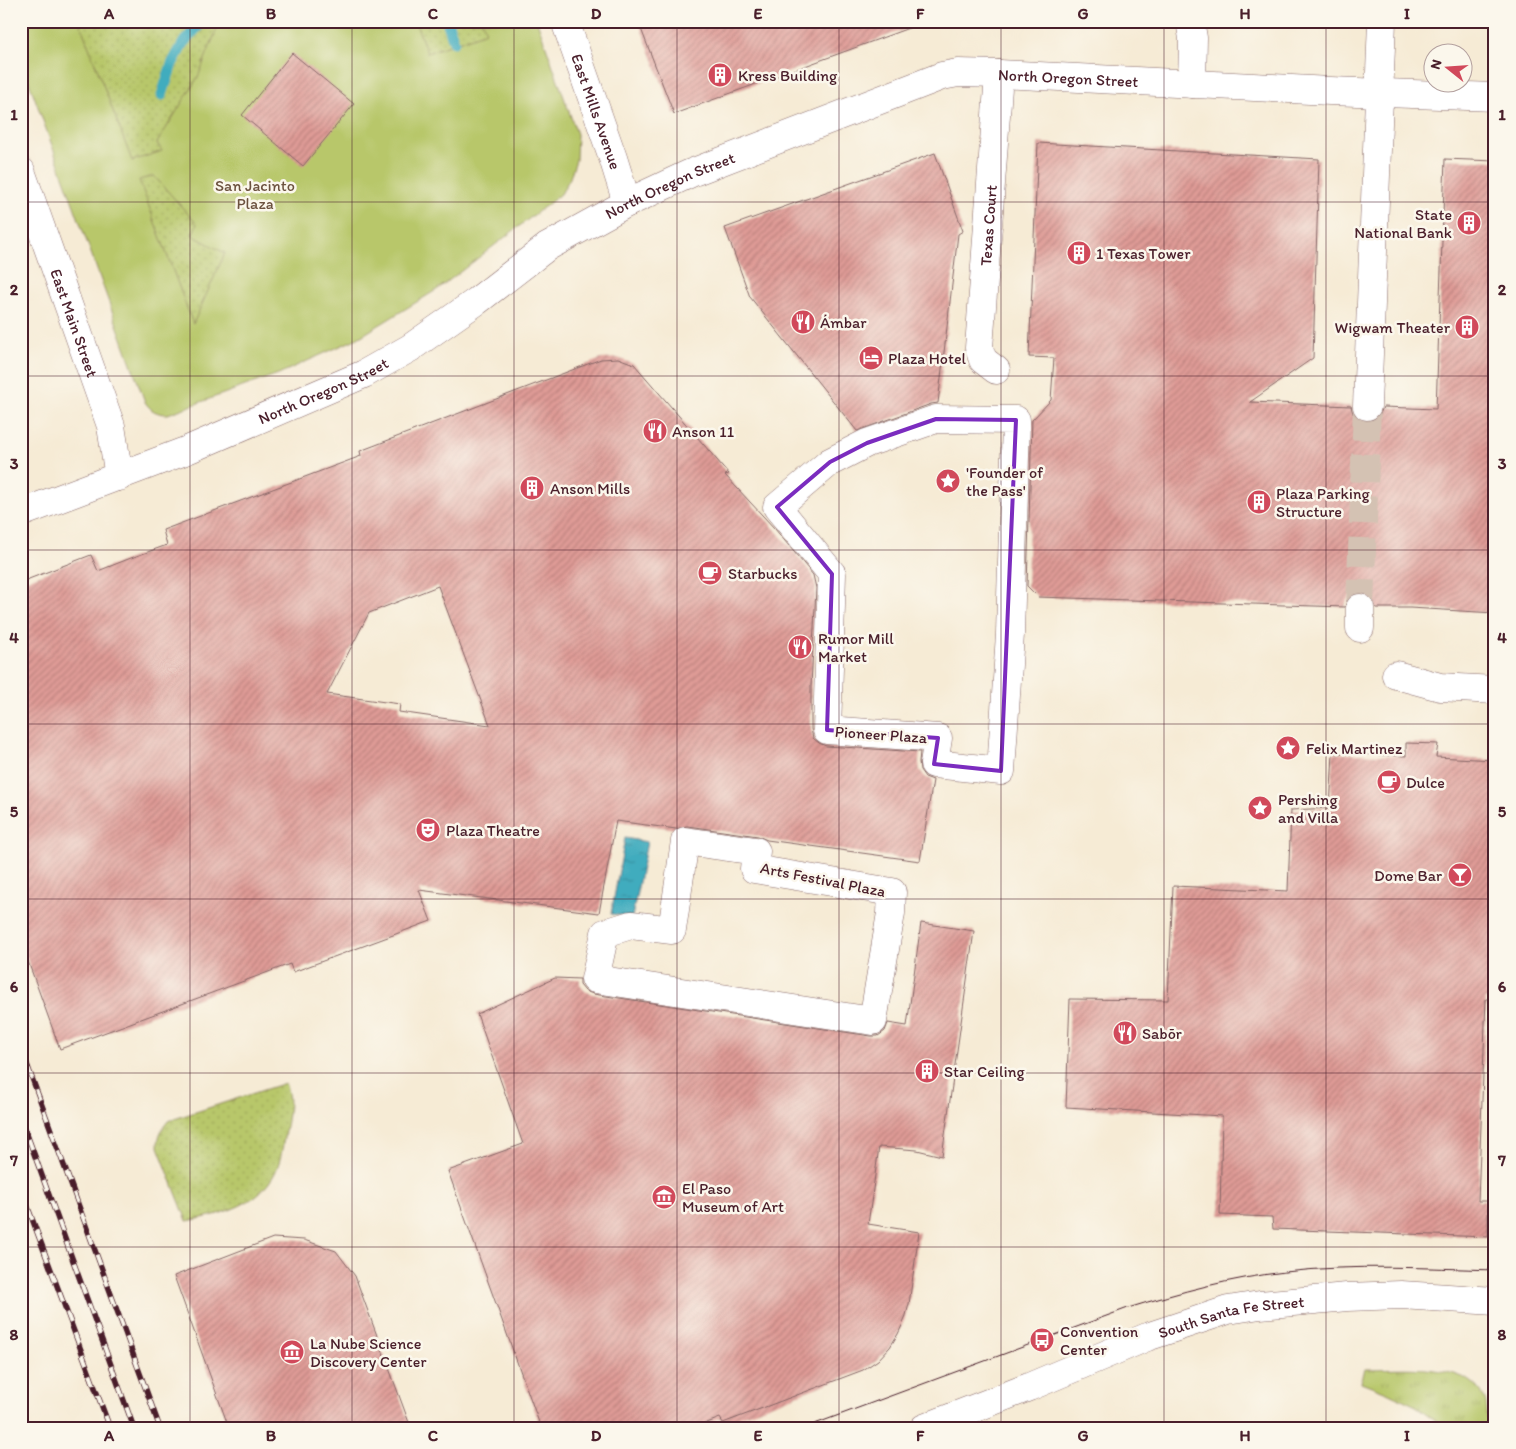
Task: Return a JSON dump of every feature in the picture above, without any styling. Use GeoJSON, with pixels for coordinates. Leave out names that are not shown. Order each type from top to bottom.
{"type":"FeatureCollection","features":[{"type":"Feature","properties":{"kind":"street","name":"East Mills Avenue"},"geometry":{"type":"LineString","coordinates":[[565,21],[627,202]]}},
{"type":"Feature","properties":{"kind":"street"},"geometry":{"type":"LineString","coordinates":[[1190,21],[1193,38],[1192,84]]}},
{"type":"Feature","properties":{"kind":"street"},"geometry":{"type":"LineString","coordinates":[[1367,406],[1382,21]]}},
{"type":"Feature","properties":{"kind":"street","name":"North Oregon Street"},"geometry":{"type":"LineString","coordinates":[[21,513],[185,451],[364,374],[410,348],[477,301],[547,247],[627,202],[691,172],[942,76],[999,74],[1495,97]]}},
{"type":"Feature","properties":{"kind":"street","name":"Texas Court"},"geometry":{"type":"LineString","coordinates":[[996,370],[983,360],[979,348],[999,74]]}},
{"type":"Feature","properties":{"kind":"street","name":"East Main Street"},"geometry":{"type":"LineString","coordinates":[[21,171],[111,426],[119,477]]}},
{"type":"Feature","properties":{"kind":"street","name":"Pioneer Plaza"},"geometry":{"type":"LineString","coordinates":[[936,419],[986,419],[1016,420],[1010,634],[1001,771],[934,764],[938,738],[827,730],[832,574],[777,507],[830,462],[867,443],[936,419]]}},
{"type":"Feature","properties":{"kind":"street"},"geometry":{"type":"LineString","coordinates":[[1396,675],[1440,687],[1495,690]]}},
{"type":"Feature","properties":{"kind":"street","name":"Arts Festival Plaza"},"geometry":{"type":"LineString","coordinates":[[685,841],[756,852],[754,869],[892,892],[891,913],[874,1021],[595,979],[605,933],[631,925],[672,930],[685,841]]}},
{"type":"Feature","properties":{"kind":"street","name":"South Santa Fe Street"},"geometry":{"type":"LineString","coordinates":[[924,1428],[1029,1387],[1147,1337],[1228,1310],[1347,1297],[1401,1295],[1495,1302]]}},
{"type":"Feature","properties":{"kind":"highlighted area"},"geometry":{"type":"Polygon","coordinates":[[[936,419],[1016,420],[1001,771],[934,764],[938,738],[827,730],[832,574],[777,507],[830,462],[867,443],[936,419]]]}},
{"type":"Feature","properties":{"kind":"green space","name":"San Jacinto Plaza"},"geometry":{"type":"Polygon","coordinates":[[[21,21],[537,21],[577,134],[576,160],[570,178],[561,194],[438,289],[358,338],[281,373],[168,414],[161,413],[152,410],[145,402],[21,60],[21,21]]]}},
{"type":"Feature","properties":{"kind":"green space"},"geometry":{"type":"Polygon","coordinates":[[[79,21],[220,21],[198,77],[157,143],[162,151],[132,161],[79,21]]]}},
{"type":"Feature","properties":{"kind":"green space"},"geometry":{"type":"Polygon","coordinates":[[[415,21],[482,21],[486,32],[427,53],[415,21]]]}},
{"type":"Feature","properties":{"kind":"green space"},"geometry":{"type":"Polygon","coordinates":[[[154,176],[197,224],[192,235],[225,253],[193,324],[139,180],[154,176]]]}},
{"type":"Feature","properties":{"kind":"green space"},"geometry":{"type":"Polygon","coordinates":[[[285,1083],[289,1101],[288,1113],[278,1166],[272,1179],[253,1198],[241,1205],[228,1211],[187,1221],[158,1147],[159,1136],[168,1121],[285,1083]]]}},
{"type":"Feature","properties":{"kind":"green space"},"geometry":{"type":"Polygon","coordinates":[[[1413,1368],[1448,1372],[1464,1377],[1476,1385],[1484,1397],[1487,1408],[1487,1428],[1446,1428],[1416,1406],[1361,1382],[1365,1369],[1413,1368]]]}},
{"type":"Feature","properties":{"kind":"water"},"geometry":{"type":"Polygon","coordinates":[[[625,838],[647,842],[632,917],[611,914],[625,838]]]}},
{"type":"Feature","properties":{"kind":"building","name":"Kress Building"},"geometry":{"type":"Polygon","coordinates":[[[638,21],[916,21],[917,25],[674,114],[638,21]]]}},
{"type":"Feature","properties":{"kind":"building"},"geometry":{"type":"Polygon","coordinates":[[[292,53],[354,104],[303,166],[242,115],[292,53]]]}},
{"type":"Feature","properties":{"kind":"building"},"geometry":{"type":"Polygon","coordinates":[[[1038,143],[1319,159],[1313,358],[1250,402],[1351,406],[1353,414],[1366,422],[1375,420],[1383,407],[1436,409],[1445,159],[1495,161],[1495,613],[1376,608],[1373,600],[1367,594],[1360,592],[1352,595],[1347,600],[1345,607],[1038,597],[1027,586],[1032,420],[1051,400],[1054,358],[1029,357],[1038,143]]]}},
{"type":"Feature","properties":{"kind":"building","name":"Plaza Hotel"},"geometry":{"type":"Polygon","coordinates":[[[935,153],[963,231],[958,234],[938,403],[857,431],[750,297],[725,228],[935,153]]]}},
{"type":"Feature","properties":{"kind":"building"},"geometry":{"type":"Polygon","coordinates":[[[618,358],[634,364],[729,474],[725,475],[775,529],[813,575],[816,588],[811,686],[811,729],[813,738],[826,746],[920,752],[920,770],[925,777],[933,780],[920,861],[767,840],[758,836],[687,826],[676,829],[616,821],[599,913],[419,890],[431,921],[293,972],[290,964],[60,1049],[21,942],[21,582],[91,555],[98,571],[167,545],[163,530],[361,456],[360,451],[601,359],[618,358]],[[438,586],[369,613],[327,694],[400,704],[399,712],[490,725],[438,586]]]}},
{"type":"Feature","properties":{"kind":"building"},"geometry":{"type":"Polygon","coordinates":[[[1406,743],[1438,744],[1436,757],[1495,760],[1495,999],[1486,999],[1478,1201],[1488,1201],[1488,1237],[1273,1229],[1272,1217],[1220,1215],[1222,1116],[1066,1107],[1070,999],[1168,1000],[1173,886],[1288,891],[1291,810],[1330,808],[1333,753],[1406,756],[1406,743]]]}},
{"type":"Feature","properties":{"kind":"building","name":"El Paso Museum of Art"},"geometry":{"type":"Polygon","coordinates":[[[921,923],[974,931],[942,1156],[917,1150],[879,1147],[868,1224],[919,1232],[909,1304],[905,1319],[890,1347],[878,1360],[863,1370],[723,1423],[720,1418],[694,1428],[541,1428],[448,1171],[523,1144],[477,1014],[555,978],[580,979],[580,985],[585,991],[593,994],[878,1036],[885,1031],[888,1023],[907,1026],[921,923]]]}},
{"type":"Feature","properties":{"kind":"building","name":"La Nube Science Discovery Center"},"geometry":{"type":"Polygon","coordinates":[[[273,1238],[304,1240],[336,1251],[355,1276],[411,1428],[229,1428],[174,1276],[273,1238]]]}},
{"type":"Feature","properties":{"kind":"waterway"},"geometry":{"type":"LineString","coordinates":[[162,95],[172,64],[184,42],[203,21]]}},
{"type":"Feature","properties":{"kind":"waterway"},"geometry":{"type":"LineString","coordinates":[[447,21],[454,42]]}},
{"type":"Feature","properties":{"kind":"tunnel"},"geometry":{"type":"LineString","coordinates":[[1360,608],[1367,406]]}},
{"type":"Feature","properties":{"kind":"tram line"},"geometry":{"type":"LineString","coordinates":[[804,1428],[1128,1308],[1206,1286],[1285,1272],[1337,1268],[1390,1267],[1495,1270]]}},
{"type":"Feature","properties":{"kind":"railway"},"geometry":{"type":"LineString","coordinates":[[21,1048],[160,1428]]}},
{"type":"Feature","properties":{"kind":"railway"},"geometry":{"type":"LineString","coordinates":[[21,1118],[134,1428]]}},
{"type":"Feature","properties":{"kind":"railway"},"geometry":{"type":"LineString","coordinates":[[21,1189],[110,1428]]}},
{"type":"Feature","properties":{"kind":"place","name":"Kress Building"},"geometry":{"type":"Point","coordinates":[720,75]}},
{"type":"Feature","properties":{"kind":"place","name":"State National Bank"},"geometry":{"type":"Point","coordinates":[1469,223]}},
{"type":"Feature","properties":{"kind":"place","name":"1 Texas Tower"},"geometry":{"type":"Point","coordinates":[1079,253]}},
{"type":"Feature","properties":{"kind":"place","name":"Ámbar"},"geometry":{"type":"Point","coordinates":[803,322]}},
{"type":"Feature","properties":{"kind":"place","name":"Wigwam Theater"},"geometry":{"type":"Point","coordinates":[1467,327]}},
{"type":"Feature","properties":{"kind":"place","name":"Plaza Hotel"},"geometry":{"type":"Point","coordinates":[871,358]}},
{"type":"Feature","properties":{"kind":"place","name":"Anson 11"},"geometry":{"type":"Point","coordinates":[655,431]}},
{"type":"Feature","properties":{"kind":"place","name":"'Founder of the Pass'"},"geometry":{"type":"Point","coordinates":[948,481]}},
{"type":"Feature","properties":{"kind":"place","name":"Anson Mills"},"geometry":{"type":"Point","coordinates":[532,488]}},
{"type":"Feature","properties":{"kind":"place","name":"Plaza Parking Structure"},"geometry":{"type":"Point","coordinates":[1259,502]}},
{"type":"Feature","properties":{"kind":"place","name":"Starbucks"},"geometry":{"type":"Point","coordinates":[710,573]}},
{"type":"Feature","properties":{"kind":"place","name":"Rumor Mill Market"},"geometry":{"type":"Point","coordinates":[800,647]}},
{"type":"Feature","properties":{"kind":"place","name":"Felix Martinez"},"geometry":{"type":"Point","coordinates":[1288,748]}},
{"type":"Feature","properties":{"kind":"place","name":"Dulce"},"geometry":{"type":"Point","coordinates":[1389,782]}},
{"type":"Feature","properties":{"kind":"place","name":"Pershing and Villa"},"geometry":{"type":"Point","coordinates":[1260,808]}},
{"type":"Feature","properties":{"kind":"place","name":"Plaza Theatre"},"geometry":{"type":"Point","coordinates":[428,830]}},
{"type":"Feature","properties":{"kind":"place","name":"Dome Bar"},"geometry":{"type":"Point","coordinates":[1460,875]}},
{"type":"Feature","properties":{"kind":"place","name":"Sabōr"},"geometry":{"type":"Point","coordinates":[1125,1033]}},
{"type":"Feature","properties":{"kind":"place","name":"Star Ceiling"},"geometry":{"type":"Point","coordinates":[927,1071]}},
{"type":"Feature","properties":{"kind":"place","name":"El Paso Museum of Art"},"geometry":{"type":"Point","coordinates":[664,1197]}},
{"type":"Feature","properties":{"kind":"place","name":"Convention Center"},"geometry":{"type":"Point","coordinates":[1042,1340]}},
{"type":"Feature","properties":{"kind":"place","name":"La Nube Science Discovery Center"},"geometry":{"type":"Point","coordinates":[292,1352]}}]}
